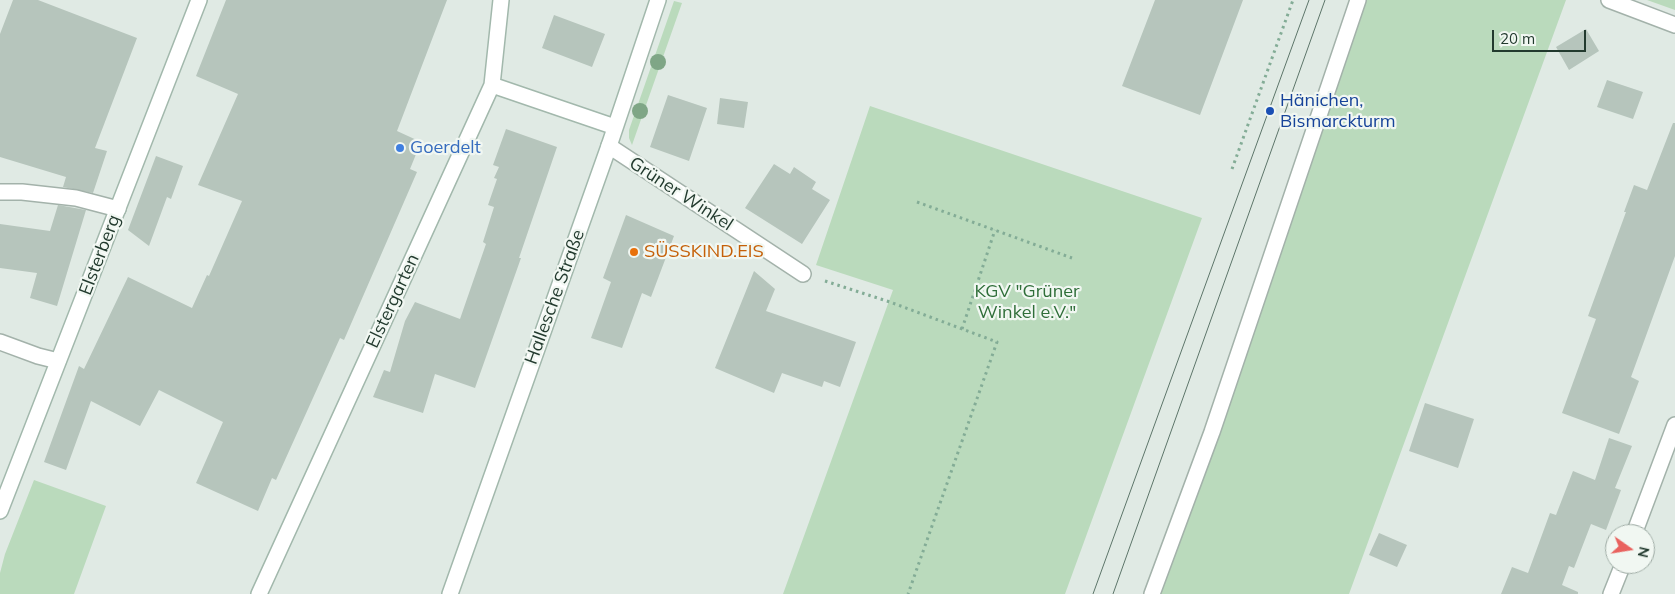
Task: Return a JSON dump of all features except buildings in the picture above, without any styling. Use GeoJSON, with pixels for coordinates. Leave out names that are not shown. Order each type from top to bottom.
{"type":"FeatureCollection","features":[{"type":"Feature","properties":{"kind":"street","name":"Elsterberg"},"geometry":{"type":"LineString","coordinates":[[0,511],[200,0]]}},
{"type":"Feature","properties":{"kind":"street","name":"Elstergarten"},"geometry":{"type":"LineString","coordinates":[[260,594],[492,85],[501,0]]}},
{"type":"Feature","properties":{"kind":"street","name":"Hallesche Straße"},"geometry":{"type":"LineString","coordinates":[[450,594],[609,146],[658,0]]}},
{"type":"Feature","properties":{"kind":"street"},"geometry":{"type":"LineString","coordinates":[[1152,594],[1212,432],[1358,0]]}},
{"type":"Feature","properties":{"kind":"street"},"geometry":{"type":"LineString","coordinates":[[1609,0],[1675,25]]}},
{"type":"Feature","properties":{"kind":"street"},"geometry":{"type":"LineString","coordinates":[[492,85],[615,127]]}},
{"type":"Feature","properties":{"kind":"street","name":"Grüner Winkel"},"geometry":{"type":"LineString","coordinates":[[609,146],[803,274]]}},
{"type":"Feature","properties":{"kind":"street"},"geometry":{"type":"LineString","coordinates":[[0,192],[22,192],[76,198],[118,209]]}},
{"type":"Feature","properties":{"kind":"street"},"geometry":{"type":"LineString","coordinates":[[0,342],[58,361]]}},
{"type":"Feature","properties":{"kind":"street"},"geometry":{"type":"LineString","coordinates":[[1638,524],[1675,425]]}},
{"type":"Feature","properties":{"kind":"street"},"geometry":{"type":"LineString","coordinates":[[1611,594],[1619,574]]}},
{"type":"Feature","properties":{"kind":"path"},"geometry":{"type":"LineString","coordinates":[[1232,169],[1293,0]]}},
{"type":"Feature","properties":{"kind":"path"},"geometry":{"type":"LineString","coordinates":[[917,202],[1072,258]]}},
{"type":"Feature","properties":{"kind":"path"},"geometry":{"type":"LineString","coordinates":[[962,329],[995,230]]}},
{"type":"Feature","properties":{"kind":"path"},"geometry":{"type":"LineString","coordinates":[[803,274],[890,302],[996,342],[908,594]]}},
{"type":"Feature","properties":{"kind":"green space"},"geometry":{"type":"Polygon","coordinates":[[[1365,0],[1566,0],[1349,594],[1159,594],[1365,0]]]}},
{"type":"Feature","properties":{"kind":"green space"},"geometry":{"type":"Polygon","coordinates":[[[1647,0],[1675,0],[1675,10],[1647,0]]]}},
{"type":"Feature","properties":{"kind":"green space"},"geometry":{"type":"Polygon","coordinates":[[[674,1],[682,3],[632,145],[629,138],[629,130],[674,1]]]}},
{"type":"Feature","properties":{"kind":"green space","name":"KGV \"Grüner Winkel e.V.\""},"geometry":{"type":"Polygon","coordinates":[[[870,106],[1202,218],[1065,594],[783,594],[893,290],[816,265],[870,106]]]}},
{"type":"Feature","properties":{"kind":"green space"},"geometry":{"type":"Polygon","coordinates":[[[34,480],[106,506],[74,594],[0,594],[0,573],[5,554],[34,480]]]}},
{"type":"Feature","properties":{"kind":"tram line"},"geometry":{"type":"LineString","coordinates":[[1093,594],[1309,0]]}},
{"type":"Feature","properties":{"kind":"tram line"},"geometry":{"type":"LineString","coordinates":[[1113,594],[1325,0]]}},
{"type":"Feature","properties":{"kind":"place","name":"Hänichen, Bismarckturm"},"geometry":{"type":"Point","coordinates":[1270,111]}},
{"type":"Feature","properties":{"kind":"place","name":"Goerdelt"},"geometry":{"type":"Point","coordinates":[400,148]}},
{"type":"Feature","properties":{"kind":"place","name":"SÜSSKIND.EIS"},"geometry":{"type":"Point","coordinates":[634,252]}}]}
